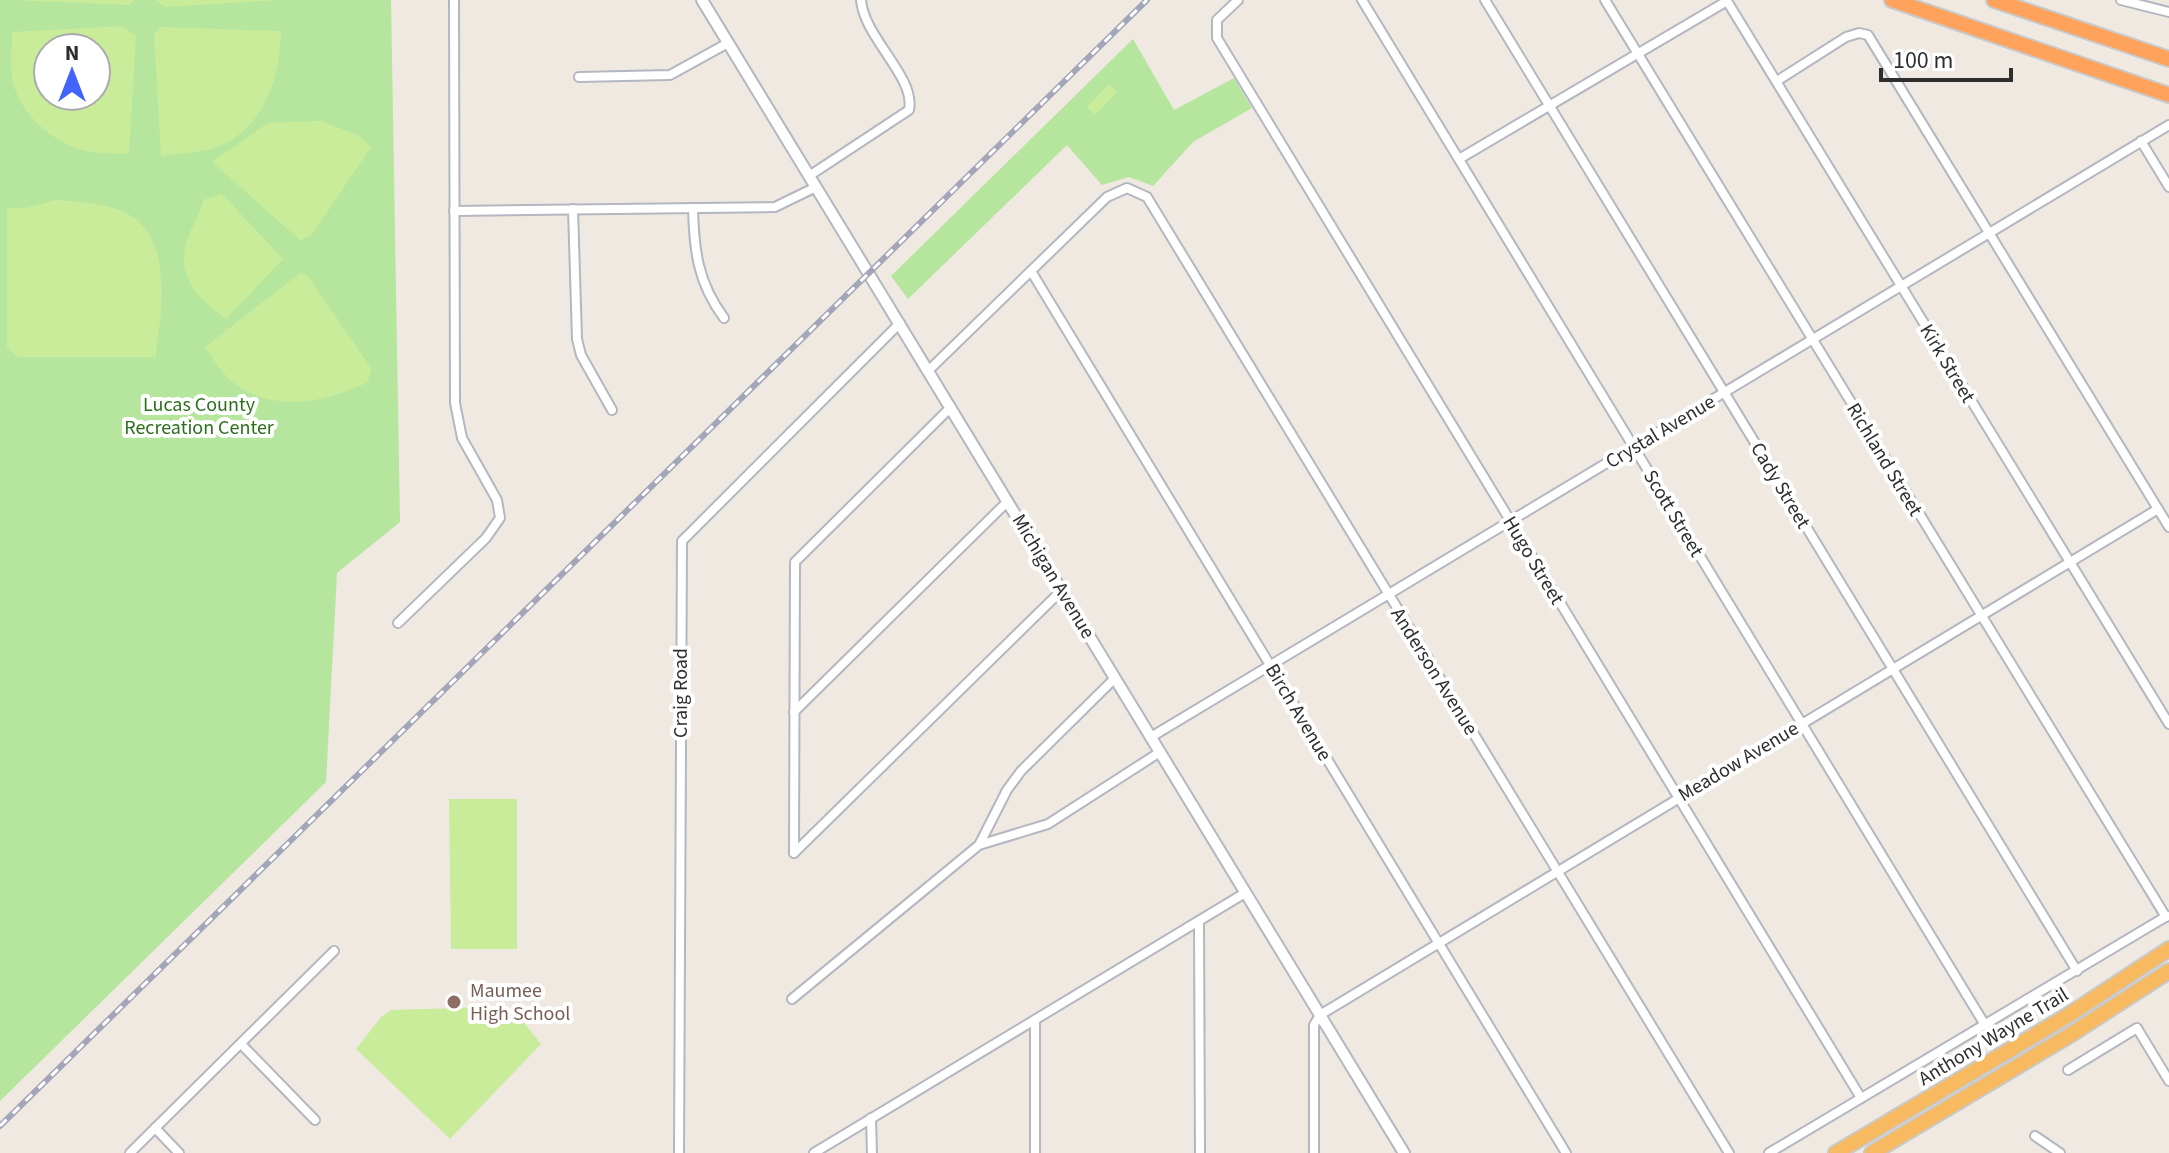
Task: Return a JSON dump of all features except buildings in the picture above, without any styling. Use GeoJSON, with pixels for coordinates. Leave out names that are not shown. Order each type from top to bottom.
{"type":"FeatureCollection","features":[{"type":"Feature","properties":{"kind":"highway"},"geometry":{"type":"LineString","coordinates":[[1892,0],[2169,95]]}},
{"type":"Feature","properties":{"kind":"highway"},"geometry":{"type":"LineString","coordinates":[[1994,0],[2169,59]]}},
{"type":"Feature","properties":{"kind":"highway","name":"Anthony Wayne Trail"},"geometry":{"type":"LineString","coordinates":[[1836,1153],[2067,1016],[2169,949]]}},
{"type":"Feature","properties":{"kind":"highway","name":"Anthony Wayne Trail"},"geometry":{"type":"LineString","coordinates":[[1872,1153],[2070,1035],[2169,971]]}},
{"type":"Feature","properties":{"kind":"street"},"geometry":{"type":"LineString","coordinates":[[398,623],[486,538],[500,518],[497,500],[462,438],[457,421],[454,0]]}},
{"type":"Feature","properties":{"kind":"street","name":"Michigan Avenue"},"geometry":{"type":"LineString","coordinates":[[702,0],[1404,1153]]}},
{"type":"Feature","properties":{"kind":"street"},"geometry":{"type":"LineString","coordinates":[[809,176],[909,110],[910,94],[868,26],[861,0]]}},
{"type":"Feature","properties":{"kind":"street","name":"Hugo Street"},"geometry":{"type":"LineString","coordinates":[[1238,0],[1217,20],[1217,38],[1861,1098]]}},
{"type":"Feature","properties":{"kind":"street","name":"Scott Street"},"geometry":{"type":"LineString","coordinates":[[1362,0],[1985,1025]]}},
{"type":"Feature","properties":{"kind":"street","name":"Cady Street"},"geometry":{"type":"LineString","coordinates":[[1485,0],[2077,971]]}},
{"type":"Feature","properties":{"kind":"street","name":"Richland Street"},"geometry":{"type":"LineString","coordinates":[[1605,0],[2167,916]]}},
{"type":"Feature","properties":{"kind":"street"},"geometry":{"type":"LineString","coordinates":[[2121,0],[2169,12]]}},
{"type":"Feature","properties":{"kind":"street"},"geometry":{"type":"LineString","coordinates":[[1459,159],[1727,1]]}},
{"type":"Feature","properties":{"kind":"street","name":"Kirk Street"},"geometry":{"type":"LineString","coordinates":[[1727,1],[2169,724]]}},
{"type":"Feature","properties":{"kind":"street"},"geometry":{"type":"LineString","coordinates":[[1777,81],[1846,37],[1859,33],[1868,35],[2169,527]]}},
{"type":"Feature","properties":{"kind":"street"},"geometry":{"type":"LineString","coordinates":[[579,77],[670,75],[728,43]]}},
{"type":"Feature","properties":{"kind":"street","name":"Crystal Avenue"},"geometry":{"type":"LineString","coordinates":[[1151,737],[2169,125]]}},
{"type":"Feature","properties":{"kind":"street"},"geometry":{"type":"LineString","coordinates":[[2141,141],[2169,187]]}},
{"type":"Feature","properties":{"kind":"street"},"geometry":{"type":"LineString","coordinates":[[454,211],[775,207],[816,187]]}},
{"type":"Feature","properties":{"kind":"street","name":"Anderson Avenue"},"geometry":{"type":"LineString","coordinates":[[1031,271],[1107,197],[1120,189],[1138,191],[1147,197],[1729,1153]]}},
{"type":"Feature","properties":{"kind":"street"},"geometry":{"type":"LineString","coordinates":[[693,208],[696,263],[712,301],[724,318]]}},
{"type":"Feature","properties":{"kind":"street"},"geometry":{"type":"LineString","coordinates":[[573,209],[577,339],[581,355],[612,410]]}},
{"type":"Feature","properties":{"kind":"street"},"geometry":{"type":"LineString","coordinates":[[929,370],[1031,271]]}},
{"type":"Feature","properties":{"kind":"street","name":"Birch Avenue"},"geometry":{"type":"LineString","coordinates":[[1031,271],[1566,1153]]}},
{"type":"Feature","properties":{"kind":"street","name":"Craig Road"},"geometry":{"type":"LineString","coordinates":[[679,1153],[682,541],[900,323]]}},
{"type":"Feature","properties":{"kind":"street"},"geometry":{"type":"LineString","coordinates":[[951,407],[795,562],[794,853],[1062,590]]}},
{"type":"Feature","properties":{"kind":"street"},"geometry":{"type":"LineString","coordinates":[[794,712],[1008,501]]}},
{"type":"Feature","properties":{"kind":"street","name":"Meadow Avenue"},"geometry":{"type":"LineString","coordinates":[[1320,1015],[2158,509]]}},
{"type":"Feature","properties":{"kind":"street"},"geometry":{"type":"LineString","coordinates":[[979,845],[1007,790],[1021,771],[1115,678]]}},
{"type":"Feature","properties":{"kind":"street"},"geometry":{"type":"LineString","coordinates":[[792,999],[979,845],[1048,824],[1160,752]]}},
{"type":"Feature","properties":{"kind":"street"},"geometry":{"type":"LineString","coordinates":[[814,1153],[1245,893]]}},
{"type":"Feature","properties":{"kind":"street"},"geometry":{"type":"LineString","coordinates":[[1769,1153],[2167,916]]}},
{"type":"Feature","properties":{"kind":"street"},"geometry":{"type":"LineString","coordinates":[[1199,921],[1200,1153]]}},
{"type":"Feature","properties":{"kind":"street"},"geometry":{"type":"LineString","coordinates":[[130,1153],[334,951]]}},
{"type":"Feature","properties":{"kind":"street"},"geometry":{"type":"LineString","coordinates":[[1314,1153],[1314,1025],[1320,1015]]}},
{"type":"Feature","properties":{"kind":"street"},"geometry":{"type":"LineString","coordinates":[[1035,1020],[1035,1153]]}},
{"type":"Feature","properties":{"kind":"street"},"geometry":{"type":"LineString","coordinates":[[2068,1070],[2137,1028],[2169,1081]]}},
{"type":"Feature","properties":{"kind":"street"},"geometry":{"type":"LineString","coordinates":[[241,1044],[315,1120]]}},
{"type":"Feature","properties":{"kind":"street"},"geometry":{"type":"LineString","coordinates":[[871,1118],[872,1153]]}},
{"type":"Feature","properties":{"kind":"street"},"geometry":{"type":"LineString","coordinates":[[155,1128],[179,1153]]}},
{"type":"Feature","properties":{"kind":"street"},"geometry":{"type":"LineString","coordinates":[[2035,1136],[2060,1153]]}},
{"type":"Feature","properties":{"kind":"green space","name":"Lucas County Recreation Center"},"geometry":{"type":"Polygon","coordinates":[[[0,0],[391,0],[400,522],[337,573],[326,782],[0,1101],[0,0]]]}},
{"type":"Feature","properties":{"kind":"green space"},"geometry":{"type":"Polygon","coordinates":[[[12,0],[134,0],[129,5],[12,0]]]}},
{"type":"Feature","properties":{"kind":"green space"},"geometry":{"type":"Polygon","coordinates":[[[156,0],[279,0],[165,7],[156,0]]]}},
{"type":"Feature","properties":{"kind":"green space"},"geometry":{"type":"Polygon","coordinates":[[[122,26],[136,36],[129,154],[91,152],[73,147],[49,133],[20,101],[11,70],[12,32],[122,26]]]}},
{"type":"Feature","properties":{"kind":"green space"},"geometry":{"type":"Polygon","coordinates":[[[161,27],[281,31],[272,85],[256,117],[244,131],[211,149],[161,156],[154,34],[161,27]]]}},
{"type":"Feature","properties":{"kind":"green space"},"geometry":{"type":"Polygon","coordinates":[[[1133,39],[1174,110],[1234,78],[1252,108],[1193,142],[1153,186],[1129,177],[1102,185],[1067,145],[908,299],[891,276],[1133,39]]]}},
{"type":"Feature","properties":{"kind":"green space"},"geometry":{"type":"Polygon","coordinates":[[[1109,84],[1117,92],[1095,115],[1087,107],[1109,84]]]}},
{"type":"Feature","properties":{"kind":"green space"},"geometry":{"type":"Polygon","coordinates":[[[321,121],[358,135],[371,147],[311,236],[300,240],[212,162],[268,123],[321,121]]]}},
{"type":"Feature","properties":{"kind":"green space"},"geometry":{"type":"Polygon","coordinates":[[[222,194],[283,259],[226,319],[197,293],[186,273],[184,262],[189,235],[203,200],[222,194]]]}},
{"type":"Feature","properties":{"kind":"green space"},"geometry":{"type":"Polygon","coordinates":[[[57,200],[108,206],[126,213],[140,223],[151,237],[158,255],[161,279],[156,357],[18,357],[7,347],[7,208],[26,208],[57,200]]]}},
{"type":"Feature","properties":{"kind":"green space"},"geometry":{"type":"Polygon","coordinates":[[[300,273],[307,275],[371,368],[368,382],[315,400],[296,402],[260,397],[227,377],[205,347],[300,273]]]}},
{"type":"Feature","properties":{"kind":"green space"},"geometry":{"type":"Polygon","coordinates":[[[449,799],[517,799],[517,949],[451,949],[449,799]]]}},
{"type":"Feature","properties":{"kind":"green space"},"geometry":{"type":"Polygon","coordinates":[[[493,1007],[522,1020],[541,1044],[450,1139],[356,1049],[381,1017],[391,1010],[493,1007]]]}},
{"type":"Feature","properties":{"kind":"railway"},"geometry":{"type":"LineString","coordinates":[[0,1126],[1147,0]]}},
{"type":"Feature","properties":{"kind":"place","name":"Maumee High School"},"geometry":{"type":"Point","coordinates":[454,1002]}}]}
